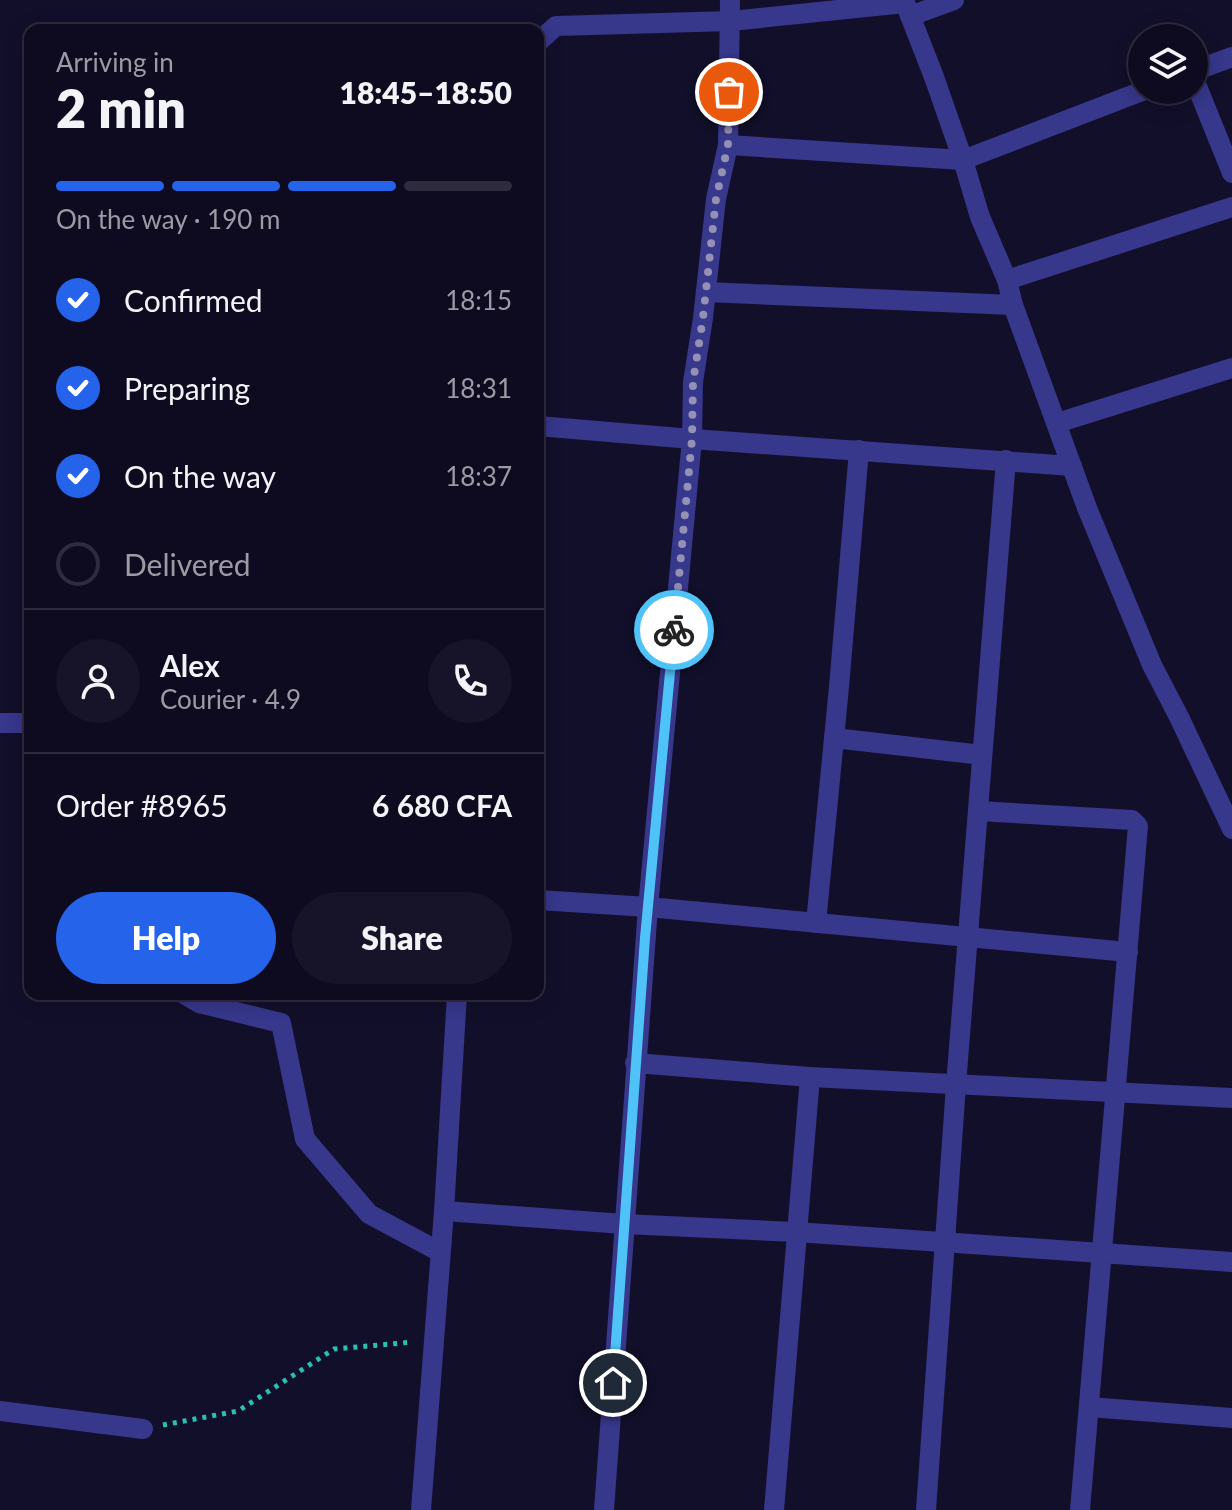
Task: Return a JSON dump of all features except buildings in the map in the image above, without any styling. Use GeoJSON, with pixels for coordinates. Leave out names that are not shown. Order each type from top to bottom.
{"type":"FeatureCollection","features":[{"type":"Feature","properties":{"kind":"street"},"geometry":{"type":"LineString","coordinates":[[604,1510],[635,1063],[692,439],[693,382],[716,199],[728,145],[730,0]]}},
{"type":"Feature","properties":{"kind":"street"},"geometry":{"type":"LineString","coordinates":[[544,37],[556,26],[731,21],[954,0]]}},
{"type":"Feature","properties":{"kind":"street"},"geometry":{"type":"LineString","coordinates":[[906,6],[1072,466],[1152,665],[1232,829]]}},
{"type":"Feature","properties":{"kind":"street"},"geometry":{"type":"LineString","coordinates":[[1208,66],[1232,57]]}},
{"type":"Feature","properties":{"kind":"street"},"geometry":{"type":"LineString","coordinates":[[728,145],[963,160],[1128,97]]}},
{"type":"Feature","properties":{"kind":"street"},"geometry":{"type":"LineString","coordinates":[[1204,104],[1232,173]]}},
{"type":"Feature","properties":{"kind":"street"},"geometry":{"type":"LineString","coordinates":[[1007,280],[1232,207]]}},
{"type":"Feature","properties":{"kind":"street"},"geometry":{"type":"LineString","coordinates":[[706,292],[1013,305]]}},
{"type":"Feature","properties":{"kind":"street"},"geometry":{"type":"LineString","coordinates":[[1057,423],[1232,368]]}},
{"type":"Feature","properties":{"kind":"street"},"geometry":{"type":"LineString","coordinates":[[544,427],[1072,466]]}},
{"type":"Feature","properties":{"kind":"street"},"geometry":{"type":"LineString","coordinates":[[816,923],[859,450]]}},
{"type":"Feature","properties":{"kind":"street"},"geometry":{"type":"LineString","coordinates":[[926,1510],[1006,460]]}},
{"type":"Feature","properties":{"kind":"street"},"geometry":{"type":"LineString","coordinates":[[0,723],[24,723]]}},
{"type":"Feature","properties":{"kind":"street"},"geometry":{"type":"LineString","coordinates":[[834,738],[982,755]]}},
{"type":"Feature","properties":{"kind":"street"},"geometry":{"type":"LineString","coordinates":[[978,811],[1132,820],[1138,826],[1080,1510]]}},
{"type":"Feature","properties":{"kind":"street"},"geometry":{"type":"LineString","coordinates":[[544,900],[648,907],[1128,952]]}},
{"type":"Feature","properties":{"kind":"street"},"geometry":{"type":"LineString","coordinates":[[194,1000],[281,1023],[305,1139],[369,1214],[440,1252]]}},
{"type":"Feature","properties":{"kind":"street"},"geometry":{"type":"LineString","coordinates":[[421,1510],[457,1000]]}},
{"type":"Feature","properties":{"kind":"street"},"geometry":{"type":"LineString","coordinates":[[635,1063],[810,1077],[1232,1098]]}},
{"type":"Feature","properties":{"kind":"street"},"geometry":{"type":"LineString","coordinates":[[774,1510],[810,1077]]}},
{"type":"Feature","properties":{"kind":"street"},"geometry":{"type":"LineString","coordinates":[[444,1211],[1232,1262]]}},
{"type":"Feature","properties":{"kind":"street"},"geometry":{"type":"LineString","coordinates":[[1089,1407],[1232,1418]]}},
{"type":"Feature","properties":{"kind":"street"},"geometry":{"type":"LineString","coordinates":[[0,1411],[143,1429]]}},
{"type":"Feature","properties":{"kind":"path"},"geometry":{"type":"LineString","coordinates":[[143,1429],[238,1411],[334,1349],[434,1341]]}},
{"type":"Feature","properties":{"kind":"way so far"},"geometry":{"type":"LineString","coordinates":[[674,630],[692,439],[693,382],[716,199],[728,145],[729,92]]}},
{"type":"Feature","properties":{"kind":"route"},"geometry":{"type":"LineString","coordinates":[[613,1383],[645,938],[674,630]]}}]}
